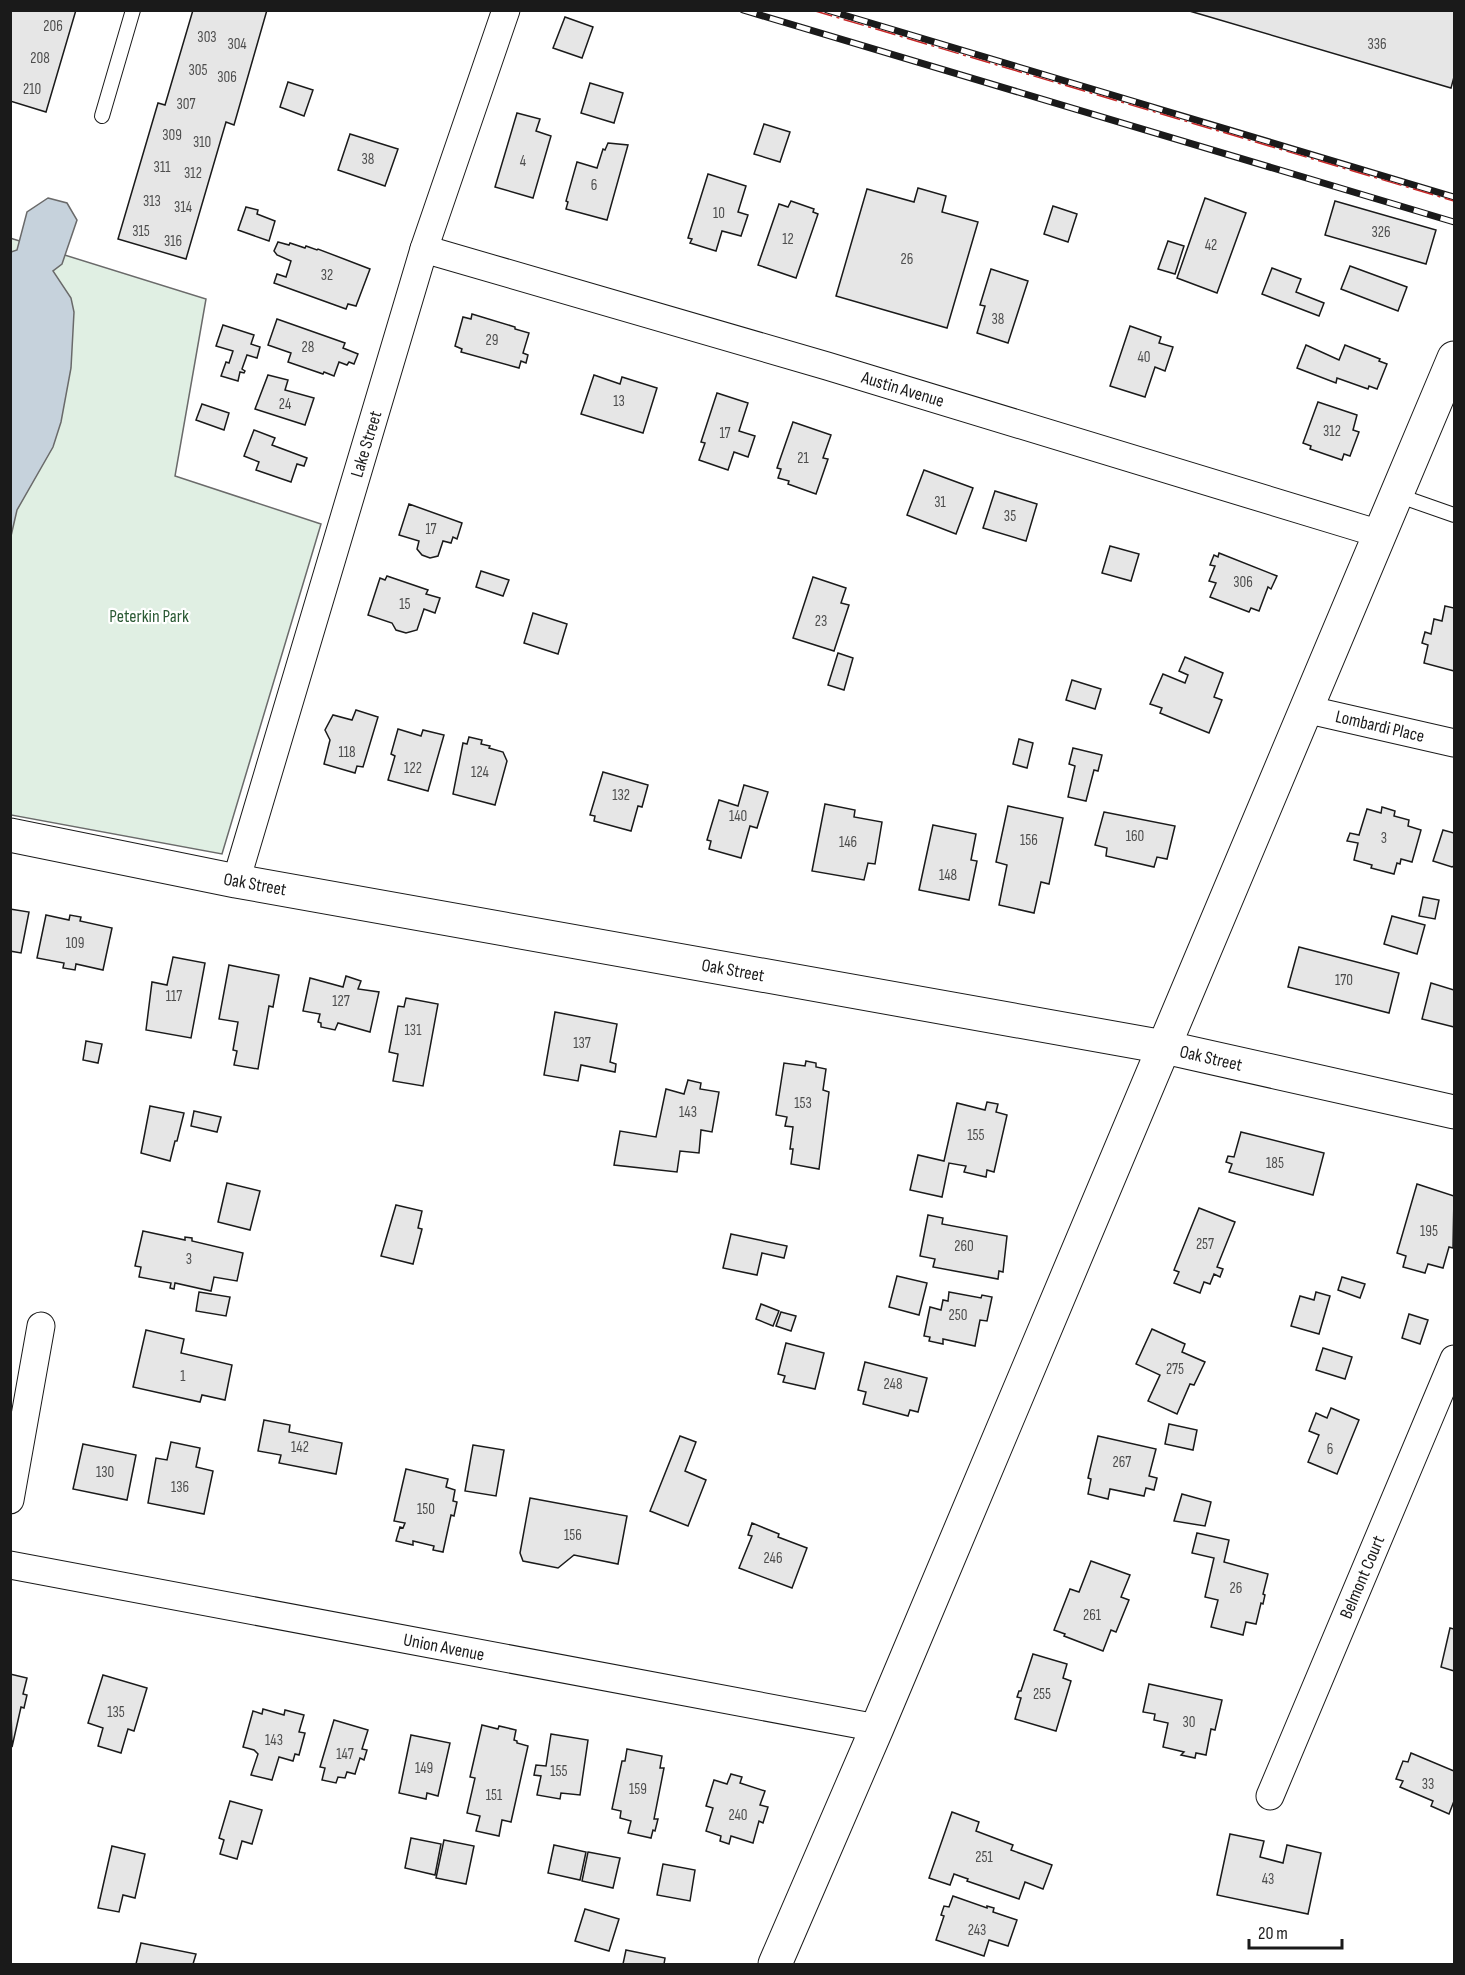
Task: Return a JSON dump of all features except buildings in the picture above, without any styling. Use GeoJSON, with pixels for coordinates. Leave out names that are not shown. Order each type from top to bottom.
{"type":"FeatureCollection","features":[{"type":"Feature","properties":{"kind":"main road"},"geometry":{"type":"LineString","coordinates":[[775,1965],[1455,358]]}},
{"type":"Feature","properties":{"kind":"main road","name":"Oak Street"},"geometry":{"type":"LineString","coordinates":[[10,835],[236,881],[1164,1047],[1455,1112]]}},
{"type":"Feature","properties":{"kind":"street","name":"Lake Street"},"geometry":{"type":"LineString","coordinates":[[236,881],[424,249],[506,10]]}},
{"type":"Feature","properties":{"kind":"street","name":"Austin Avenue"},"geometry":{"type":"LineString","coordinates":[[424,249],[816,363],[1380,534]]}},
{"type":"Feature","properties":{"kind":"street","name":"Lombardi Place"},"geometry":{"type":"LineString","coordinates":[[1305,709],[1455,743]]}},
{"type":"Feature","properties":{"kind":"street"},"geometry":{"type":"LineString","coordinates":[[10,1500],[41,1326]]}},
{"type":"Feature","properties":{"kind":"street","name":"Belmont Court"},"geometry":{"type":"LineString","coordinates":[[1270,1796],[1455,1359]]}},
{"type":"Feature","properties":{"kind":"street","name":"Union Avenue"},"geometry":{"type":"LineString","coordinates":[[10,1565],[877,1728]]}},
{"type":"Feature","properties":{"kind":"lane"},"geometry":{"type":"LineString","coordinates":[[102,116],[133,10]]}},
{"type":"Feature","properties":{"kind":"lane"},"geometry":{"type":"LineString","coordinates":[[1397,495],[1455,515]]}},
{"type":"Feature","properties":{"kind":"green space","name":"Peterkin Park"},"geometry":{"type":"Polygon","coordinates":[[[10,238],[206,299],[175,476],[321,524],[222,854],[11,815],[10,238]]]}},
{"type":"Feature","properties":{"kind":"shaded area"},"geometry":{"type":"Polygon","coordinates":[[[48,198],[67,203],[77,220],[62,264],[53,271],[71,298],[74,312],[71,368],[61,422],[53,447],[17,510],[11,536],[11,252],[17,250],[27,212],[48,198]]]}},
{"type":"Feature","properties":{"kind":"railway"},"geometry":{"type":"LineString","coordinates":[[743,10],[1454,222]]}},
{"type":"Feature","properties":{"kind":"railway"},"geometry":{"type":"LineString","coordinates":[[827,10],[1454,197]]}},
{"type":"Feature","properties":{"kind":"power"},"geometry":{"type":"LineString","coordinates":[[812,10],[1454,201]]}}]}
